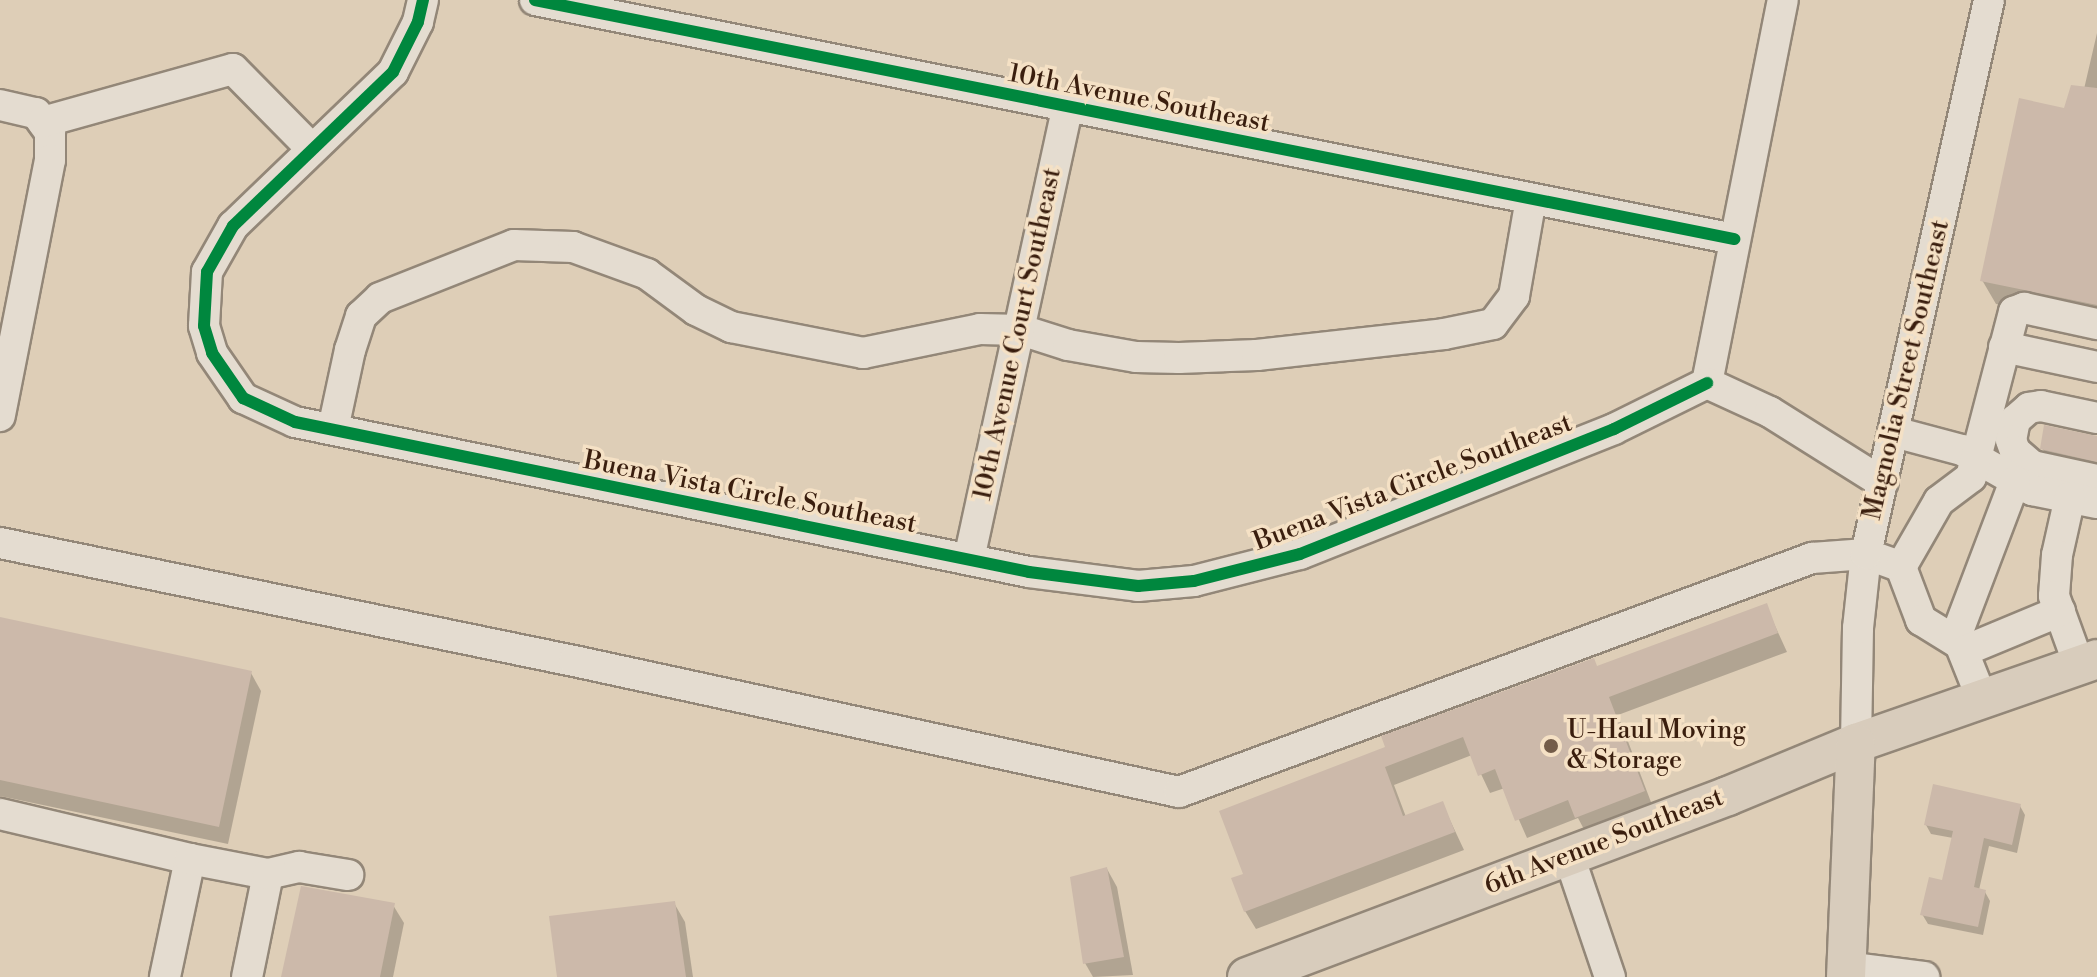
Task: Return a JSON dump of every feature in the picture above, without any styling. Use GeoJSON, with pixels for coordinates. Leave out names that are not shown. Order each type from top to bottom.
{"type":"FeatureCollection","features":[{"type":"Feature","properties":{"kind":"main road","name":"6th Avenue Southeast"},"geometry":{"type":"LineString","coordinates":[[1247,977],[1569,856],[1856,743],[2088,662]]}},
{"type":"Feature","properties":{"kind":"main road"},"geometry":{"type":"LineString","coordinates":[[1846,972],[1856,743]]}},
{"type":"Feature","properties":{"kind":"street","name":"Buena Vista Circle Southeast"},"geometry":{"type":"LineString","coordinates":[[423,0],[418,22],[393,72],[233,226],[207,272],[204,326],[212,353],[243,398],[295,422],[1084,582],[1138,586],[1194,581],[1248,570],[1300,554],[1614,429],[1707,383]]}},
{"type":"Feature","properties":{"kind":"street","name":"10th Avenue Southeast"},"geometry":{"type":"LineString","coordinates":[[535,0],[1734,239]]}},
{"type":"Feature","properties":{"kind":"street"},"geometry":{"type":"LineString","coordinates":[[1783,0],[1707,383],[1770,412],[1883,483]]}},
{"type":"Feature","properties":{"kind":"street","name":"Magnolia Street Southeast"},"geometry":{"type":"LineString","coordinates":[[1856,743],[1858,628],[1866,554],[1989,0]]}},
{"type":"Feature","properties":{"kind":"street"},"geometry":{"type":"LineString","coordinates":[[43,122],[233,69],[311,148]]}},
{"type":"Feature","properties":{"kind":"street"},"geometry":{"type":"LineString","coordinates":[[0,105],[36,113],[50,132],[50,160],[0,416]]}},
{"type":"Feature","properties":{"kind":"street","name":"10th Avenue Court Southeast"},"geometry":{"type":"LineString","coordinates":[[969,559],[1067,108]]}},
{"type":"Feature","properties":{"kind":"street"},"geometry":{"type":"LineString","coordinates":[[333,429],[350,350],[361,316],[380,298],[514,245],[573,247],[647,274],[696,310],[731,327],[863,353],[980,329],[1021,330],[1068,345],[1122,355],[1179,358],[1257,355],[1444,334],[1493,324],[1514,296],[1531,199]]}},
{"type":"Feature","properties":{"kind":"street"},"geometry":{"type":"LineString","coordinates":[[1901,567],[1939,501],[1966,483],[1977,459],[2011,319],[2018,309],[2097,324]]}},
{"type":"Feature","properties":{"kind":"street"},"geometry":{"type":"LineString","coordinates":[[2004,347],[2097,367]]}},
{"type":"Feature","properties":{"kind":"street"},"geometry":{"type":"LineString","coordinates":[[2097,418],[2041,406],[2029,408],[2015,420],[2011,440],[2015,451],[2032,466],[2097,480]]}},
{"type":"Feature","properties":{"kind":"street"},"geometry":{"type":"LineString","coordinates":[[1894,432],[1939,441],[2032,490],[2084,500],[2057,555],[2054,596],[2088,662]]}},
{"type":"Feature","properties":{"kind":"street"},"geometry":{"type":"LineString","coordinates":[[1960,645],[2015,481]]}},
{"type":"Feature","properties":{"kind":"street"},"geometry":{"type":"LineString","coordinates":[[0,543],[574,661],[1179,792],[1812,558],[1866,554],[1901,567],[1921,620],[1960,645],[1982,699]]}},
{"type":"Feature","properties":{"kind":"street"},"geometry":{"type":"LineString","coordinates":[[1960,645],[2060,611]]}},
{"type":"Feature","properties":{"kind":"street"},"geometry":{"type":"LineString","coordinates":[[0,814],[190,859],[268,874],[299,867],[348,875]]}},
{"type":"Feature","properties":{"kind":"street"},"geometry":{"type":"LineString","coordinates":[[1569,856],[1610,977]]}},
{"type":"Feature","properties":{"kind":"street"},"geometry":{"type":"LineString","coordinates":[[165,977],[190,859]]}},
{"type":"Feature","properties":{"kind":"street"},"geometry":{"type":"LineString","coordinates":[[247,977],[268,874]]}},
{"type":"Feature","properties":{"kind":"street"},"geometry":{"type":"LineString","coordinates":[[1846,972],[1924,977]]}},
{"type":"Feature","properties":{"kind":"building"},"geometry":{"type":"Polygon","coordinates":[[[2071,85],[2097,88],[2097,305],[1980,281],[2019,98],[2064,108],[2071,85]]]}},
{"type":"Feature","properties":{"kind":"building"},"geometry":{"type":"Polygon","coordinates":[[[2044,425],[2097,436],[2097,462],[2040,449],[2044,425]]]}},
{"type":"Feature","properties":{"kind":"building"},"geometry":{"type":"Polygon","coordinates":[[[1767,603],[1778,633],[1609,697],[1645,791],[1575,818],[1568,800],[1515,821],[1495,769],[1478,776],[1463,737],[1385,767],[1403,816],[1443,801],[1455,832],[1244,912],[1231,878],[1243,874],[1219,811],[1385,747],[1381,736],[1594,658],[1597,666],[1767,603]]]}},
{"type":"Feature","properties":{"kind":"building"},"geometry":{"type":"Polygon","coordinates":[[[0,617],[252,671],[219,827],[0,780],[0,617]]]}},
{"type":"Feature","properties":{"kind":"building"},"geometry":{"type":"Polygon","coordinates":[[[1933,784],[2021,804],[2012,845],[1984,838],[1974,887],[1986,890],[1978,927],[1920,915],[1929,877],[1942,880],[1953,831],[1924,825],[1933,784]]]}},
{"type":"Feature","properties":{"kind":"building"},"geometry":{"type":"Polygon","coordinates":[[[1107,867],[1124,957],[1083,964],[1070,877],[1107,867]]]}},
{"type":"Feature","properties":{"kind":"building"},"geometry":{"type":"Polygon","coordinates":[[[301,886],[395,903],[380,977],[281,977],[301,886]]]}},
{"type":"Feature","properties":{"kind":"building"},"geometry":{"type":"Polygon","coordinates":[[[675,901],[686,977],[557,977],[549,916],[675,901]]]}},
{"type":"Feature","properties":{"kind":"cycle path"},"geometry":{"type":"LineString","coordinates":[[423,0],[418,22],[393,72],[233,226],[207,272],[204,326],[212,353],[243,398],[295,422],[1029,572],[1138,586],[1194,581],[1300,554],[1614,429],[1707,383]]}},
{"type":"Feature","properties":{"kind":"cycle path"},"geometry":{"type":"LineString","coordinates":[[535,0],[1734,239]]}},
{"type":"Feature","properties":{"kind":"place","name":"U-Haul Moving & Storage"},"geometry":{"type":"Point","coordinates":[1551,746]}}]}
